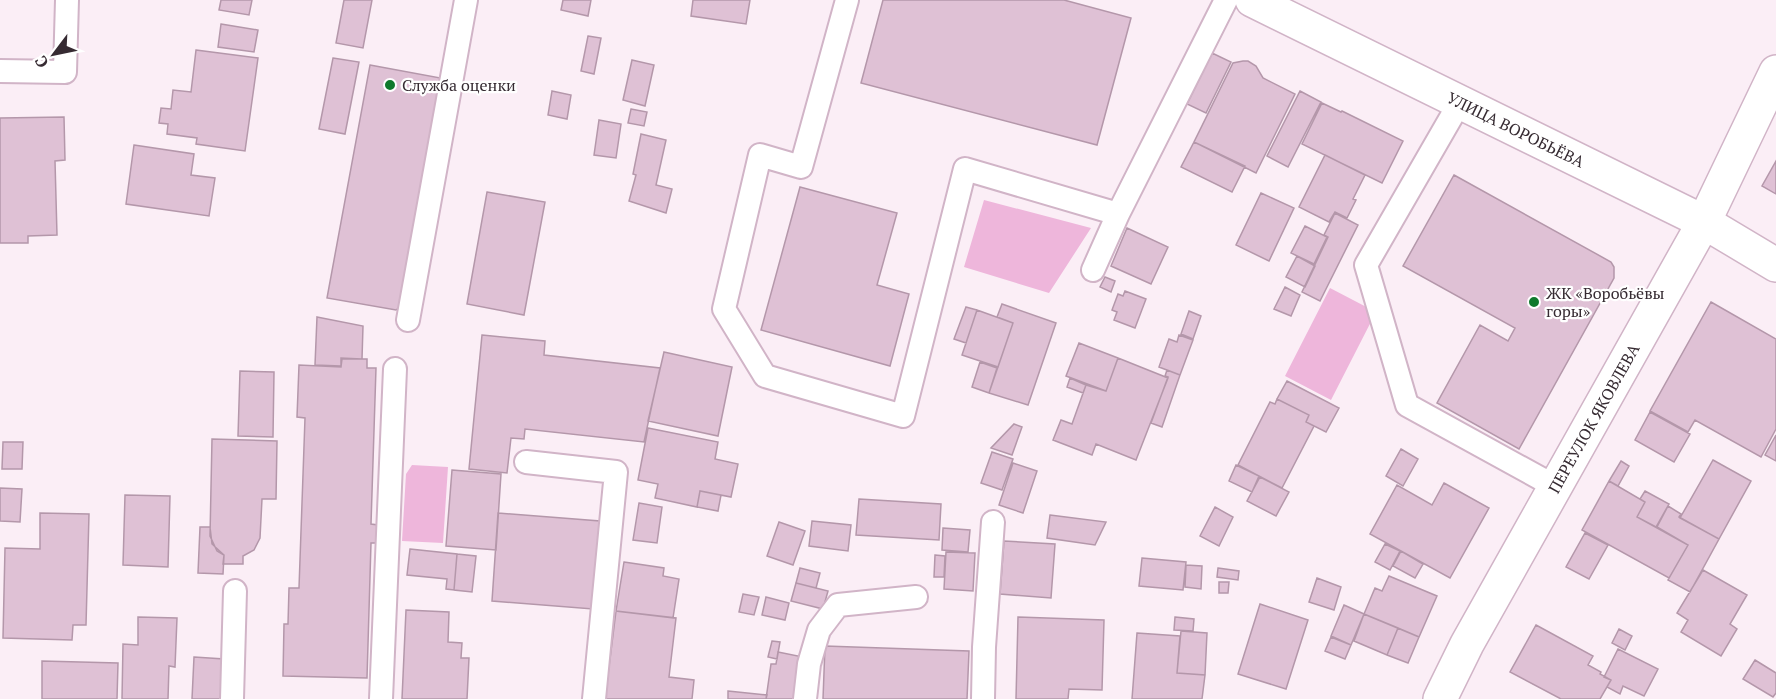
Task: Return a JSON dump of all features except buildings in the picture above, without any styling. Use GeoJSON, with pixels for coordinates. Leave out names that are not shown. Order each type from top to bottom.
{"type":"FeatureCollection","features":[{"type":"Feature","properties":{"kind":"street","name":"УЛИЦА ВОРОБЬЁВА"},"geometry":{"type":"LineString","coordinates":[[1262,2],[1704,222],[1776,265]]}},
{"type":"Feature","properties":{"kind":"street","name":"ПЕРЕУЛОК ЯКОВЛЕВА"},"geometry":{"type":"LineString","coordinates":[[1440,699],[1467,644],[1704,222],[1776,72]]}},
{"type":"Feature","properties":{"kind":"lane"},"geometry":{"type":"LineString","coordinates":[[0,70],[65,72],[67,0]]}},
{"type":"Feature","properties":{"kind":"lane"},"geometry":{"type":"LineString","coordinates":[[408,320],[466,0]]}},
{"type":"Feature","properties":{"kind":"lane"},"geometry":{"type":"LineString","coordinates":[[847,0],[801,167],[760,155],[724,309],[765,376],[903,416],[965,169],[1118,214]]}},
{"type":"Feature","properties":{"kind":"lane"},"geometry":{"type":"LineString","coordinates":[[1093,270],[1118,214],[1226,0]]}},
{"type":"Feature","properties":{"kind":"lane"},"geometry":{"type":"LineString","coordinates":[[1460,102],[1366,266],[1407,405],[1556,487]]}},
{"type":"Feature","properties":{"kind":"lane"},"geometry":{"type":"LineString","coordinates":[[381,699],[395,369]]}},
{"type":"Feature","properties":{"kind":"lane"},"geometry":{"type":"LineString","coordinates":[[526,462],[616,472],[594,699]]}},
{"type":"Feature","properties":{"kind":"lane"},"geometry":{"type":"LineString","coordinates":[[983,699],[984,647],[993,522]]}},
{"type":"Feature","properties":{"kind":"lane"},"geometry":{"type":"LineString","coordinates":[[232,699],[235,591]]}},
{"type":"Feature","properties":{"kind":"lane"},"geometry":{"type":"LineString","coordinates":[[805,699],[809,664],[819,630],[838,605],[916,597]]}},
{"type":"Feature","properties":{"kind":"shaded area"},"geometry":{"type":"Polygon","coordinates":[[[984,200],[1091,228],[1049,293],[964,267],[984,200]]]}},
{"type":"Feature","properties":{"kind":"shaded area"},"geometry":{"type":"Polygon","coordinates":[[[1330,288],[1376,312],[1331,400],[1285,376],[1330,288]]]}},
{"type":"Feature","properties":{"kind":"shaded area"},"geometry":{"type":"Polygon","coordinates":[[[412,465],[448,467],[443,543],[402,541],[406,474],[412,465]]]}},
{"type":"Feature","properties":{"kind":"place","name":"Служба оценки"},"geometry":{"type":"Point","coordinates":[390,85]}},
{"type":"Feature","properties":{"kind":"place","name":"ЖК «Воробьёвы горы»"},"geometry":{"type":"Point","coordinates":[1534,302]}}]}
